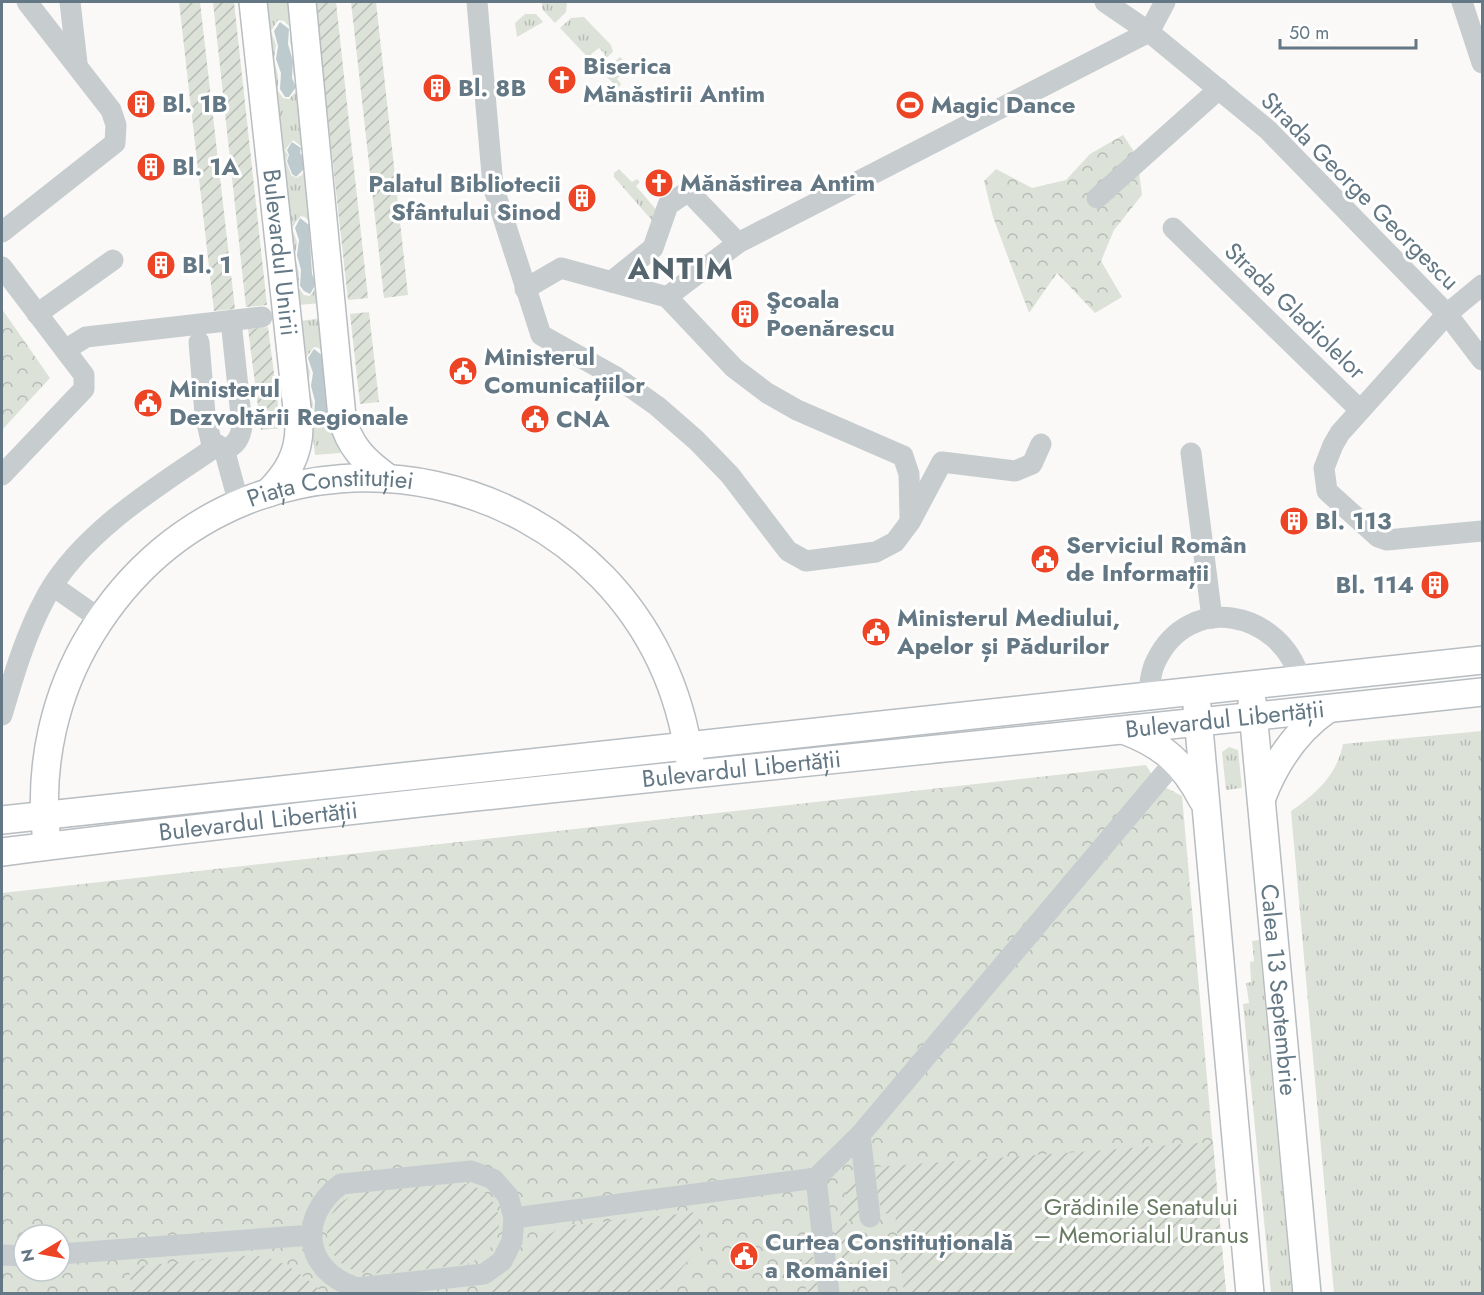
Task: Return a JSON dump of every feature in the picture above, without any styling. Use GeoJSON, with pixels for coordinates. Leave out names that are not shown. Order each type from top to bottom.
{"type":"FeatureCollection","features":[{"type":"Feature","properties":{"kind":"main road","name":"Bulevardul Unirii"},"geometry":{"type":"LineString","coordinates":[[253,2],[299,427],[293,459],[281,480],[267,493]]}},
{"type":"Feature","properties":{"kind":"main road","name":"Bulevardul Unirii"},"geometry":{"type":"LineString","coordinates":[[302,2],[342,417],[349,440],[357,452],[388,478]]}},
{"type":"Feature","properties":{"kind":"main road","name":"Piața Constituției"},"geometry":{"type":"LineString","coordinates":[[47,846],[44,815],[45,771],[55,718],[74,664],[100,619],[144,567],[192,529],[239,504],[267,493],[321,480],[388,478],[438,485],[502,506],[541,527],[589,564],[626,605],[655,651],[678,705],[688,744],[692,773]]}},
{"type":"Feature","properties":{"kind":"main road","name":"Bulevardul Libertății"},"geometry":{"type":"LineString","coordinates":[[2,820],[688,744],[1482,660]]}},
{"type":"Feature","properties":{"kind":"main road","name":"Calea 13 Septembrie"},"geometry":{"type":"LineString","coordinates":[[1251,685],[1307,1293]]}},
{"type":"Feature","properties":{"kind":"main road"},"geometry":{"type":"LineString","coordinates":[[1196,692],[1250,1293]]}},
{"type":"Feature","properties":{"kind":"main road","name":"Bulevardul Libertății"},"geometry":{"type":"LineString","coordinates":[[2,852],[692,773],[1125,731],[1482,692]]}},
{"type":"Feature","properties":{"kind":"main road"},"geometry":{"type":"LineString","coordinates":[[1262,798],[1269,779],[1286,749],[1310,723],[1328,709]]}},
{"type":"Feature","properties":{"kind":"main road"},"geometry":{"type":"LineString","coordinates":[[1125,731],[1156,744],[1176,760],[1190,777],[1207,808]]}},
{"type":"Feature","properties":{"kind":"street"},"geometry":{"type":"LineString","coordinates":[[2,232],[115,143],[116,124],[111,110],[27,2]]}},
{"type":"Feature","properties":{"kind":"street"},"geometry":{"type":"LineString","coordinates":[[70,2],[77,64]]}},
{"type":"Feature","properties":{"kind":"street"},"geometry":{"type":"LineString","coordinates":[[477,2],[493,186],[541,335],[616,377],[657,406],[696,440],[730,475],[794,556],[815,562],[876,552],[895,542],[909,522],[942,462]]}},
{"type":"Feature","properties":{"kind":"street","name":"Strada George Georgescu"},"geometry":{"type":"LineString","coordinates":[[1106,2],[1149,32],[1269,130],[1446,314],[1482,360]]}},
{"type":"Feature","properties":{"kind":"street"},"geometry":{"type":"LineString","coordinates":[[667,297],[738,243],[1149,32],[1166,2]]}},
{"type":"Feature","properties":{"kind":"street"},"geometry":{"type":"LineString","coordinates":[[1462,2],[1482,63]]}},
{"type":"Feature","properties":{"kind":"street"},"geometry":{"type":"LineString","coordinates":[[1097,198],[1220,89]]}},
{"type":"Feature","properties":{"kind":"street"},"geometry":{"type":"LineString","coordinates":[[611,282],[653,249],[668,205],[684,194],[692,194],[738,243]]}},
{"type":"Feature","properties":{"kind":"street","name":"Strada Gladiolelor"},"geometry":{"type":"LineString","coordinates":[[1173,228],[1360,410],[1446,314],[1482,285]]}},
{"type":"Feature","properties":{"kind":"street"},"geometry":{"type":"LineString","coordinates":[[37,314],[112,260]]}},
{"type":"Feature","properties":{"kind":"street"},"geometry":{"type":"LineString","coordinates":[[2,267],[84,375],[84,389],[2,476]]}},
{"type":"Feature","properties":{"kind":"street"},"geometry":{"type":"LineString","coordinates":[[525,289],[561,268],[667,297],[734,368],[766,393],[797,410],[903,456],[1015,471],[1032,464],[1041,444]]}},
{"type":"Feature","properties":{"kind":"street"},"geometry":{"type":"LineString","coordinates":[[65,350],[86,337],[262,317]]}},
{"type":"Feature","properties":{"kind":"street"},"geometry":{"type":"LineString","coordinates":[[2,715],[19,658],[35,619],[53,586],[65,570],[116,516],[221,448],[231,448],[241,435],[242,425],[231,321]]}},
{"type":"Feature","properties":{"kind":"street"},"geometry":{"type":"LineString","coordinates":[[199,342],[205,414],[211,441],[221,448],[239,504]]}},
{"type":"Feature","properties":{"kind":"street"},"geometry":{"type":"LineString","coordinates":[[1360,410],[1336,439],[1324,468],[1325,487],[1332,497],[1378,537],[1387,540],[1482,531]]}},
{"type":"Feature","properties":{"kind":"street"},"geometry":{"type":"LineString","coordinates":[[1191,453],[1212,618]]}},
{"type":"Feature","properties":{"kind":"street"},"geometry":{"type":"LineString","coordinates":[[903,456],[909,474],[912,502],[909,522]]}},
{"type":"Feature","properties":{"kind":"street"},"geometry":{"type":"LineString","coordinates":[[53,586],[100,619]]}},
{"type":"Feature","properties":{"kind":"street"},"geometry":{"type":"LineString","coordinates":[[1148,697],[1151,670],[1167,643],[1194,624],[1212,618],[1244,620],[1263,627],[1288,651],[1300,679]]}},
{"type":"Feature","properties":{"kind":"street"},"geometry":{"type":"LineString","coordinates":[[514,1218],[816,1178],[860,1134],[1176,760]]}},
{"type":"Feature","properties":{"kind":"street"},"geometry":{"type":"LineString","coordinates":[[860,1134],[870,1217]]}},
{"type":"Feature","properties":{"kind":"street"},"geometry":{"type":"LineString","coordinates":[[471,1171],[493,1179],[508,1196],[514,1218],[512,1241],[502,1261],[484,1274],[357,1288],[337,1282],[321,1266],[312,1235],[315,1214],[324,1197],[341,1184],[471,1171]]}},
{"type":"Feature","properties":{"kind":"street"},"geometry":{"type":"LineString","coordinates":[[816,1178],[829,1293]]}},
{"type":"Feature","properties":{"kind":"street"},"geometry":{"type":"LineString","coordinates":[[72,1253],[312,1235]]}},
{"type":"Feature","properties":{"kind":"green space"},"geometry":{"type":"Polygon","coordinates":[[[179,2],[200,2],[235,309],[214,311],[179,2]]]}},
{"type":"Feature","properties":{"kind":"green space"},"geometry":{"type":"Polygon","coordinates":[[[213,2],[234,2],[267,305],[246,307],[213,2]]]}},
{"type":"Feature","properties":{"kind":"green space"},"geometry":{"type":"Polygon","coordinates":[[[264,2],[290,2],[323,303],[298,305],[264,2]],[[278,20],[271,31],[276,45],[274,59],[278,76],[278,91],[283,98],[289,99],[298,89],[293,73],[294,51],[290,43],[291,28],[284,21],[278,20]],[[293,140],[285,150],[291,175],[296,178],[302,175],[305,169],[302,147],[293,140]],[[300,216],[292,228],[297,242],[295,256],[299,273],[299,288],[304,295],[310,296],[318,285],[311,241],[311,224],[305,217],[300,216]]]}},
{"type":"Feature","properties":{"kind":"green space"},"geometry":{"type":"Polygon","coordinates":[[[315,2],[336,2],[368,298],[348,300],[315,2]]]}},
{"type":"Feature","properties":{"kind":"green space"},"geometry":{"type":"Polygon","coordinates":[[[351,2],[376,2],[408,295],[384,298],[351,2]]]}},
{"type":"Feature","properties":{"kind":"green space"},"geometry":{"type":"Polygon","coordinates":[[[542,2],[567,2],[566,12],[555,23],[542,9],[542,2]]]}},
{"type":"Feature","properties":{"kind":"green space"},"geometry":{"type":"Polygon","coordinates":[[[525,14],[536,14],[543,22],[517,37],[515,23],[525,14]]]}},
{"type":"Feature","properties":{"kind":"green space"},"geometry":{"type":"Polygon","coordinates":[[[584,17],[611,45],[613,52],[605,59],[603,57],[605,54],[599,48],[591,54],[597,61],[601,59],[603,61],[597,67],[560,28],[571,18],[584,17]]]}},
{"type":"Feature","properties":{"kind":"green space"},"geometry":{"type":"Polygon","coordinates":[[[620,57],[629,66],[617,79],[621,84],[618,88],[603,73],[620,57]]]}},
{"type":"Feature","properties":{"kind":"green space"},"geometry":{"type":"Polygon","coordinates":[[[1123,135],[1137,156],[1142,195],[1114,230],[1101,261],[1122,297],[1095,313],[1057,273],[1029,313],[993,217],[984,181],[996,169],[1032,188],[1066,180],[1090,154],[1123,135]]]}},
{"type":"Feature","properties":{"kind":"green space"},"geometry":{"type":"Polygon","coordinates":[[[619,169],[632,182],[637,179],[640,182],[636,186],[659,213],[655,224],[614,177],[614,173],[619,169]]]}},
{"type":"Feature","properties":{"kind":"green space"},"geometry":{"type":"Polygon","coordinates":[[[2,309],[50,378],[2,430],[2,309]]]}},
{"type":"Feature","properties":{"kind":"green space"},"geometry":{"type":"Polygon","coordinates":[[[369,312],[379,402],[360,404],[350,314],[369,312]]]}},
{"type":"Feature","properties":{"kind":"green space"},"geometry":{"type":"Polygon","coordinates":[[[324,318],[340,453],[315,455],[300,321],[324,318]],[[314,347],[306,358],[310,372],[308,386],[313,403],[312,418],[318,425],[324,426],[329,418],[322,353],[319,348],[314,347]]]}},
{"type":"Feature","properties":{"kind":"green space"},"geometry":{"type":"Polygon","coordinates":[[[268,327],[281,428],[261,430],[248,329],[268,327]]]}},
{"type":"Feature","properties":{"kind":"green space"},"geometry":{"type":"Polygon","coordinates":[[[1482,731],[1482,1293],[1334,1293],[1291,811],[1317,791],[1331,774],[1343,744],[1482,731]]]}},
{"type":"Feature","properties":{"kind":"green space"},"geometry":{"type":"Polygon","coordinates":[[[1229,747],[1238,750],[1242,788],[1226,790],[1222,752],[1229,747]]]}},
{"type":"Feature","properties":{"kind":"green space"},"geometry":{"type":"Polygon","coordinates":[[[1146,765],[1157,783],[1182,796],[1226,1293],[2,1293],[2,893],[1146,765]]]}},
{"type":"Feature","properties":{"kind":"green space"},"geometry":{"type":"Polygon","coordinates":[[[1259,940],[1292,1293],[1271,1293],[1243,1004],[1249,1003],[1246,983],[1251,982],[1250,962],[1254,961],[1252,941],[1259,940]]]}},
{"type":"Feature","properties":{"kind":"green space","name":"Grădinile Senatului – Memorialul Uranus"},"geometry":{"type":"Polygon","coordinates":[[[1213,1142],[1226,1293],[904,1293],[895,1213],[881,1214],[875,1167],[1213,1142]]]}},
{"type":"Feature","properties":{"kind":"green space"},"geometry":{"type":"Polygon","coordinates":[[[859,1182],[862,1218],[847,1221],[855,1293],[850,1293],[847,1266],[836,1267],[836,1230],[848,1188],[853,1183],[859,1182]]]}},
{"type":"Feature","properties":{"kind":"green space"},"geometry":{"type":"Polygon","coordinates":[[[456,1183],[473,1186],[486,1194],[495,1205],[499,1218],[498,1231],[493,1244],[482,1256],[467,1264],[397,1272],[360,1272],[345,1266],[330,1248],[327,1232],[330,1218],[336,1208],[349,1198],[360,1193],[456,1183]]]}},
{"type":"Feature","properties":{"kind":"green space"},"geometry":{"type":"Polygon","coordinates":[[[698,1212],[701,1246],[664,1289],[624,1294],[485,1293],[515,1269],[545,1237],[563,1226],[698,1212]]]}},
{"type":"Feature","properties":{"kind":"green space"},"geometry":{"type":"Polygon","coordinates":[[[254,1255],[285,1265],[324,1293],[132,1293],[129,1267],[254,1255]]]}},
{"type":"Feature","properties":{"kind":"green space"},"geometry":{"type":"Polygon","coordinates":[[[814,1257],[818,1293],[799,1293],[806,1290],[802,1259],[814,1257]]]}},
{"type":"Feature","properties":{"kind":"shaded area"},"geometry":{"type":"Polygon","coordinates":[[[280,22],[289,29],[288,44],[293,61],[292,78],[296,87],[289,97],[285,97],[280,89],[281,73],[276,59],[278,46],[274,31],[280,22]]]}},
{"type":"Feature","properties":{"kind":"shaded area"},"geometry":{"type":"Polygon","coordinates":[[[292,142],[301,148],[300,153],[303,157],[304,169],[296,177],[292,174],[287,161],[289,155],[287,150],[292,142]]]}},
{"type":"Feature","properties":{"kind":"shaded area"},"geometry":{"type":"Polygon","coordinates":[[[300,218],[309,225],[312,274],[316,284],[310,294],[300,286],[301,270],[297,255],[299,240],[295,228],[300,218]]]}},
{"type":"Feature","properties":{"kind":"shaded area"},"geometry":{"type":"Polygon","coordinates":[[[314,349],[323,356],[323,372],[327,388],[326,405],[330,414],[324,424],[320,424],[314,416],[315,401],[311,386],[313,373],[308,358],[314,349]]]}},
{"type":"Feature","properties":{"kind":"place","name":"Biserica Mănăstirii Antim"},"geometry":{"type":"Point","coordinates":[562,80]}},
{"type":"Feature","properties":{"kind":"place","name":"Bl. 8B"},"geometry":{"type":"Point","coordinates":[437,88]}},
{"type":"Feature","properties":{"kind":"place","name":"Bl. 1B"},"geometry":{"type":"Point","coordinates":[141,104]}},
{"type":"Feature","properties":{"kind":"place","name":"Magic Dance"},"geometry":{"type":"Point","coordinates":[910,105]}},
{"type":"Feature","properties":{"kind":"place","name":"Bl. 1A"},"geometry":{"type":"Point","coordinates":[151,167]}},
{"type":"Feature","properties":{"kind":"place","name":"Mănăstirea Antim"},"geometry":{"type":"Point","coordinates":[659,183]}},
{"type":"Feature","properties":{"kind":"place","name":"Palatul Bibliotecii Sfântului Sinod"},"geometry":{"type":"Point","coordinates":[582,198]}},
{"type":"Feature","properties":{"kind":"place","name":"Bl. 1"},"geometry":{"type":"Point","coordinates":[161,265]}},
{"type":"Feature","properties":{"kind":"place","name":"Şcoala Poenărescu"},"geometry":{"type":"Point","coordinates":[745,314]}},
{"type":"Feature","properties":{"kind":"place","name":"Ministerul Comunicațiilor"},"geometry":{"type":"Point","coordinates":[463,371]}},
{"type":"Feature","properties":{"kind":"place","name":"Ministerul Dezvoltării Regionale"},"geometry":{"type":"Point","coordinates":[148,403]}},
{"type":"Feature","properties":{"kind":"place","name":"CNA"},"geometry":{"type":"Point","coordinates":[535,419]}},
{"type":"Feature","properties":{"kind":"place","name":"Bl. 113"},"geometry":{"type":"Point","coordinates":[1294,521]}},
{"type":"Feature","properties":{"kind":"place","name":"Serviciul Român de Informații"},"geometry":{"type":"Point","coordinates":[1045,559]}},
{"type":"Feature","properties":{"kind":"place","name":"Bl. 114"},"geometry":{"type":"Point","coordinates":[1435,585]}},
{"type":"Feature","properties":{"kind":"place","name":"Ministerul Mediului, Apelor și Pădurilor"},"geometry":{"type":"Point","coordinates":[876,632]}},
{"type":"Feature","properties":{"kind":"place","name":"Curtea Constituțională a României"},"geometry":{"type":"Point","coordinates":[744,1256]}},
{"type":"Feature","properties":{"kind":"district","name":"ANTIM"},"geometry":{"type":"Point","coordinates":[681,269]}}]}
